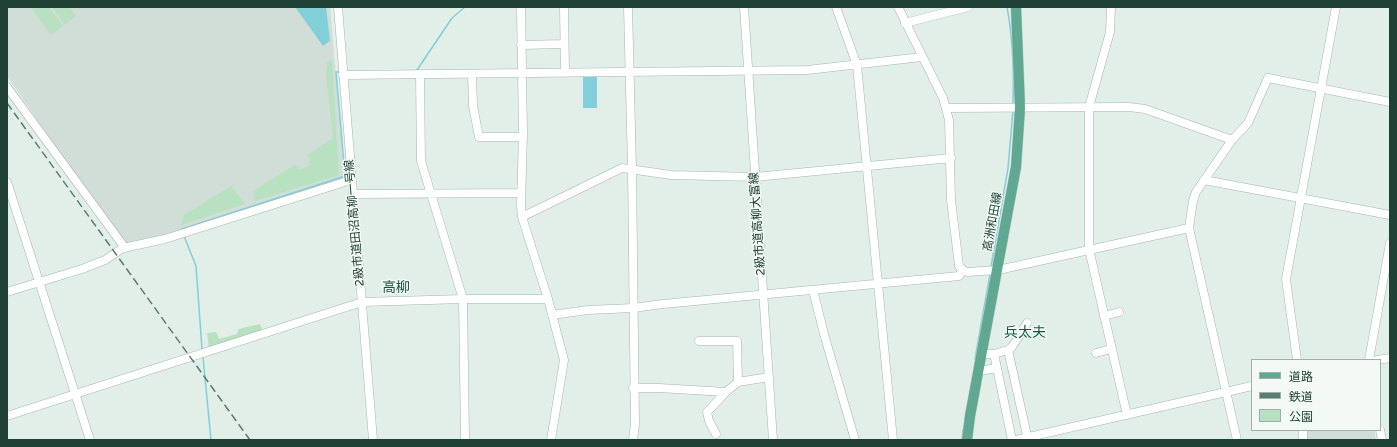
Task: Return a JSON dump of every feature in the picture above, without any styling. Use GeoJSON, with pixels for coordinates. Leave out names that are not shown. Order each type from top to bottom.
{"type":"FeatureCollection","features":[{"type":"Feature","properties":{"kind":"main road","name":"高洲和田線"},"geometry":{"type":"LineString","coordinates":[[967,440],[1016,167],[1020,108],[1016,7]]}},
{"type":"Feature","properties":{"kind":"street","name":"2級市道田沼高柳一号線"},"geometry":{"type":"LineString","coordinates":[[338,7],[373,440]]}},
{"type":"Feature","properties":{"kind":"street"},"geometry":{"type":"LineString","coordinates":[[521,7],[523,137],[520,192],[522,217],[548,299],[564,360],[550,440]]}},
{"type":"Feature","properties":{"kind":"street"},"geometry":{"type":"LineString","coordinates":[[564,7],[565,73]]}},
{"type":"Feature","properties":{"kind":"street"},"geometry":{"type":"LineString","coordinates":[[628,7],[632,170],[633,440]]}},
{"type":"Feature","properties":{"kind":"street","name":"2級市道高柳大富線"},"geometry":{"type":"LineString","coordinates":[[744,7],[773,440]]}},
{"type":"Feature","properties":{"kind":"street"},"geometry":{"type":"LineString","coordinates":[[836,7],[857,65],[893,440]]}},
{"type":"Feature","properties":{"kind":"street"},"geometry":{"type":"LineString","coordinates":[[898,7],[943,98],[949,120],[951,200],[960,266],[963,270],[967,272],[998,270],[1189,228]]}},
{"type":"Feature","properties":{"kind":"street"},"geometry":{"type":"LineString","coordinates":[[905,22],[968,7]]}},
{"type":"Feature","properties":{"kind":"street"},"geometry":{"type":"LineString","coordinates":[[1111,7],[1110,32],[1089,107],[1089,250],[1127,415]]}},
{"type":"Feature","properties":{"kind":"street"},"geometry":{"type":"LineString","coordinates":[[1297,359],[1286,279],[1336,7]]}},
{"type":"Feature","properties":{"kind":"street"},"geometry":{"type":"LineString","coordinates":[[521,45],[564,44]]}},
{"type":"Feature","properties":{"kind":"street"},"geometry":{"type":"LineString","coordinates":[[343,75],[807,70],[922,58]]}},
{"type":"Feature","properties":{"kind":"street"},"geometry":{"type":"LineString","coordinates":[[420,74],[421,161],[463,300],[465,440]]}},
{"type":"Feature","properties":{"kind":"street"},"geometry":{"type":"LineString","coordinates":[[472,74],[473,106],[480,137],[523,137]]}},
{"type":"Feature","properties":{"kind":"street"},"geometry":{"type":"LineString","coordinates":[[1237,440],[1189,228],[1193,201],[1196,192],[1232,140],[1248,123],[1268,78],[1390,102]]}},
{"type":"Feature","properties":{"kind":"street"},"geometry":{"type":"LineString","coordinates":[[7,87],[125,248]]}},
{"type":"Feature","properties":{"kind":"street"},"geometry":{"type":"LineString","coordinates":[[946,108],[1129,107],[1145,109],[1232,140]]}},
{"type":"Feature","properties":{"kind":"street"},"geometry":{"type":"LineString","coordinates":[[522,217],[622,168],[672,175],[755,177],[951,158]]}},
{"type":"Feature","properties":{"kind":"street"},"geometry":{"type":"LineString","coordinates":[[7,292],[82,269],[105,260],[125,248],[165,239],[351,180]]}},
{"type":"Feature","properties":{"kind":"street"},"geometry":{"type":"LineString","coordinates":[[1204,180],[1390,215]]}},
{"type":"Feature","properties":{"kind":"street"},"geometry":{"type":"LineString","coordinates":[[7,182],[90,440]]}},
{"type":"Feature","properties":{"kind":"street"},"geometry":{"type":"LineString","coordinates":[[353,194],[520,192]]}},
{"type":"Feature","properties":{"kind":"street"},"geometry":{"type":"LineString","coordinates":[[1369,359],[1390,243]]}},
{"type":"Feature","properties":{"kind":"street"},"geometry":{"type":"LineString","coordinates":[[552,315],[588,310],[633,308],[763,294],[959,276],[963,270]]}},
{"type":"Feature","properties":{"kind":"street"},"geometry":{"type":"LineString","coordinates":[[813,290],[824,334],[855,440]]}},
{"type":"Feature","properties":{"kind":"street"},"geometry":{"type":"LineString","coordinates":[[7,416],[362,302],[548,299]]}},
{"type":"Feature","properties":{"kind":"street"},"geometry":{"type":"LineString","coordinates":[[1104,316],[1119,312]]}},
{"type":"Feature","properties":{"kind":"street"},"geometry":{"type":"LineString","coordinates":[[982,354],[994,354],[1008,350],[1012,347],[1027,323]]}},
{"type":"Feature","properties":{"kind":"street"},"geometry":{"type":"LineString","coordinates":[[699,341],[737,341],[738,382]]}},
{"type":"Feature","properties":{"kind":"street"},"geometry":{"type":"LineString","coordinates":[[1096,353],[1111,349]]}},
{"type":"Feature","properties":{"kind":"street"},"geometry":{"type":"LineString","coordinates":[[1008,350],[1027,439]]}},
{"type":"Feature","properties":{"kind":"street"},"geometry":{"type":"LineString","coordinates":[[994,354],[1012,440]]}},
{"type":"Feature","properties":{"kind":"street"},"geometry":{"type":"LineString","coordinates":[[979,371],[997,368]]}},
{"type":"Feature","properties":{"kind":"street"},"geometry":{"type":"LineString","coordinates":[[716,434],[709,421],[707,412],[738,382],[769,377]]}},
{"type":"Feature","properties":{"kind":"street"},"geometry":{"type":"LineString","coordinates":[[1016,440],[1027,439],[1251,386]]}},
{"type":"Feature","properties":{"kind":"street"},"geometry":{"type":"LineString","coordinates":[[633,388],[726,392]]}},
{"type":"Feature","properties":{"kind":"shaded area"},"geometry":{"type":"Polygon","coordinates":[[[7,7],[330,7],[345,182],[125,248],[7,76],[7,7]]]}},
{"type":"Feature","properties":{"kind":"shaded area"},"geometry":{"type":"Polygon","coordinates":[[[1306,431],[1374,431],[1376,440],[1305,440],[1306,431]]]}},
{"type":"Feature","properties":{"kind":"green space"},"geometry":{"type":"Polygon","coordinates":[[[35,7],[49,7],[63,26],[51,35],[32,9],[35,7]]]}},
{"type":"Feature","properties":{"kind":"green space"},"geometry":{"type":"Polygon","coordinates":[[[52,7],[69,7],[76,16],[65,25],[52,7]]]}},
{"type":"Feature","properties":{"kind":"green space"},"geometry":{"type":"Polygon","coordinates":[[[332,60],[339,175],[255,201],[253,191],[296,164],[299,170],[311,165],[307,155],[333,138],[326,74],[327,62],[332,60]]]}},
{"type":"Feature","properties":{"kind":"green space"},"geometry":{"type":"Polygon","coordinates":[[[231,186],[245,204],[181,225],[184,215],[231,186]]]}},
{"type":"Feature","properties":{"kind":"green space"},"geometry":{"type":"Polygon","coordinates":[[[260,324],[263,331],[209,348],[207,333],[216,332],[219,339],[237,334],[239,329],[260,324]]]}},
{"type":"Feature","properties":{"kind":"water"},"geometry":{"type":"Polygon","coordinates":[[[295,7],[326,7],[330,41],[323,46],[295,7]]]}},
{"type":"Feature","properties":{"kind":"water"},"geometry":{"type":"Polygon","coordinates":[[[583,77],[597,77],[597,108],[583,108],[583,77]]]}},
{"type":"Feature","properties":{"kind":"waterway"},"geometry":{"type":"LineString","coordinates":[[417,70],[452,18],[465,7]]}},
{"type":"Feature","properties":{"kind":"waterway"},"geometry":{"type":"LineString","coordinates":[[1007,7],[1013,56],[1013,104]]}},
{"type":"Feature","properties":{"kind":"waterway"},"geometry":{"type":"LineString","coordinates":[[182,230],[345,176],[336,72],[340,72]]}},
{"type":"Feature","properties":{"kind":"waterway"},"geometry":{"type":"LineString","coordinates":[[991,267],[1008,168],[1013,110]]}},
{"type":"Feature","properties":{"kind":"waterway"},"geometry":{"type":"LineString","coordinates":[[184,236],[196,266],[202,349]]}},
{"type":"Feature","properties":{"kind":"waterway"},"geometry":{"type":"LineString","coordinates":[[975,359],[990,274]]}},
{"type":"Feature","properties":{"kind":"waterway"},"geometry":{"type":"LineString","coordinates":[[203,357],[211,440]]}},
{"type":"Feature","properties":{"kind":"waterway"},"geometry":{"type":"LineString","coordinates":[[962,440],[963,430]]}},
{"type":"Feature","properties":{"kind":"railway"},"geometry":{"type":"LineString","coordinates":[[7,103],[250,440]]}},
{"type":"Feature","properties":{"kind":"district","name":"高柳"},"geometry":{"type":"Point","coordinates":[396,288]}},
{"type":"Feature","properties":{"kind":"district","name":"兵太夫"},"geometry":{"type":"Point","coordinates":[1025,333]}}]}
